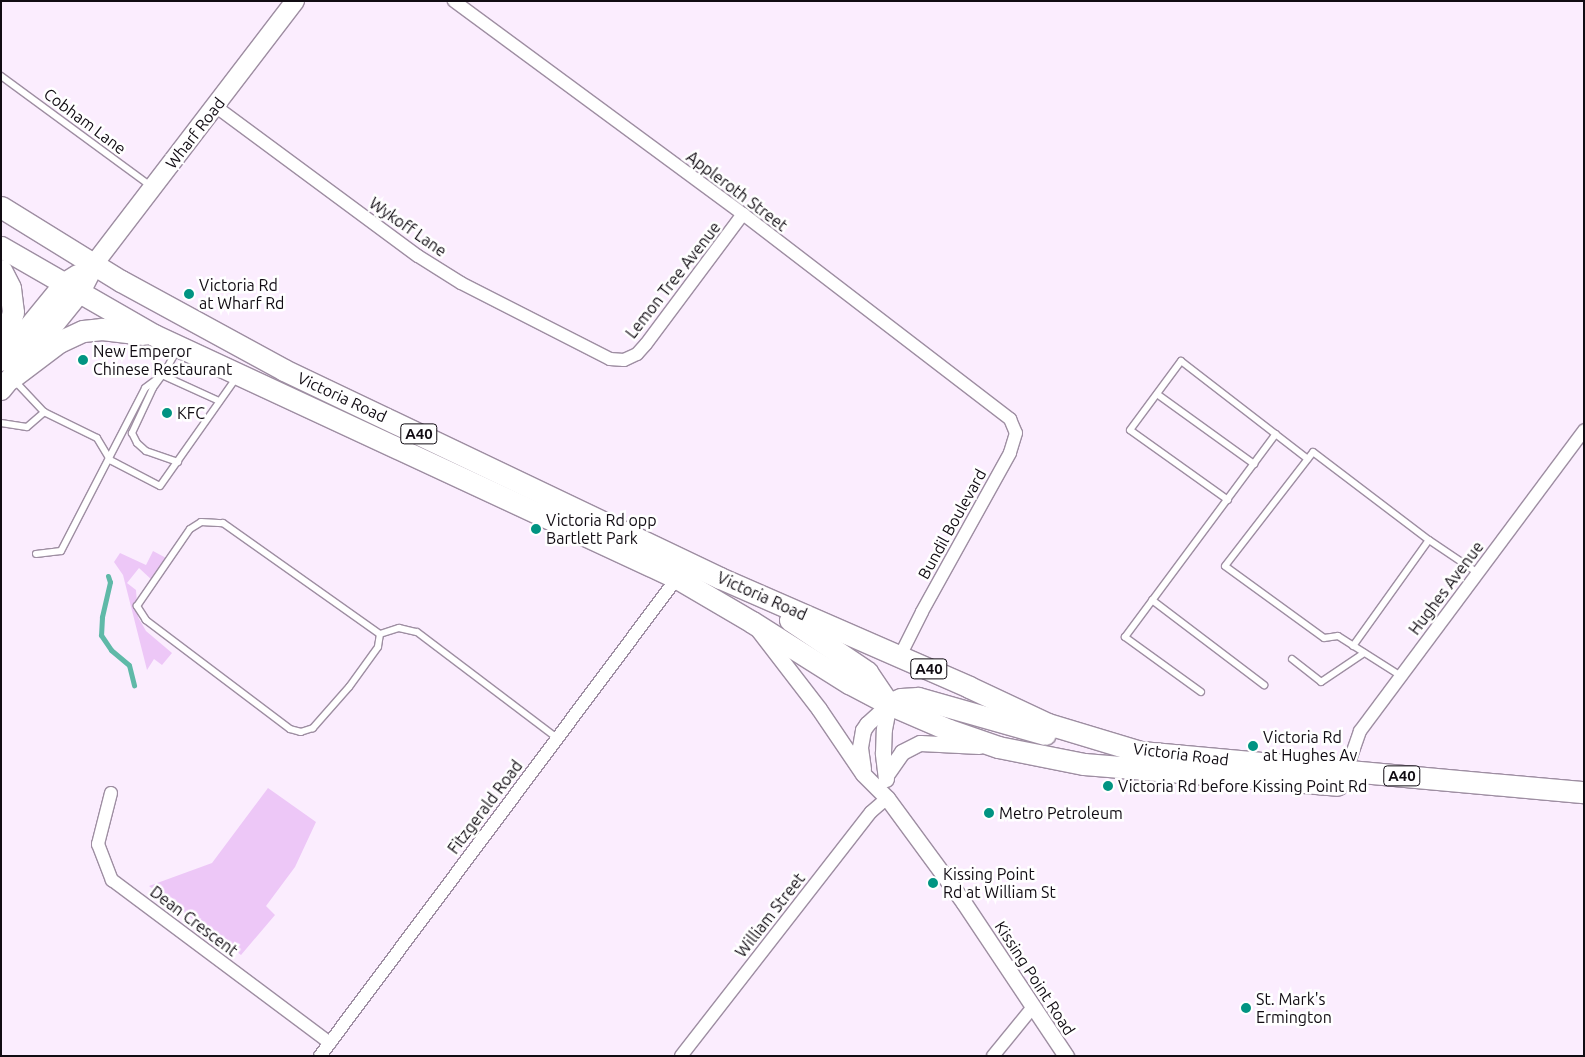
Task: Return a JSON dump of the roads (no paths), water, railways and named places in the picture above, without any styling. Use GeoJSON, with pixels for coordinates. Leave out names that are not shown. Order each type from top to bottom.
{"type":"FeatureCollection","features":[{"type":"Feature","properties":{"kind":"highway","name":"Victoria Road"},"geometry":{"type":"LineString","coordinates":[[1,207],[201,327],[284,370],[720,578],[900,656],[1048,724],[1141,752],[1584,792]]}},
{"type":"Feature","properties":{"kind":"highway","name":"Victoria Road"},"geometry":{"type":"LineString","coordinates":[[1,247],[154,335],[676,578],[889,704],[957,733],[998,747],[1084,764],[1584,803]]}},
{"type":"Feature","properties":{"kind":"highway"},"geometry":{"type":"LineString","coordinates":[[1,270],[10,288],[13,312],[1,351]]}},
{"type":"Feature","properties":{"kind":"highway"},"geometry":{"type":"LineString","coordinates":[[5,376],[59,342],[83,331],[102,329],[154,335]]}},
{"type":"Feature","properties":{"kind":"highway"},"geometry":{"type":"LineString","coordinates":[[720,578],[820,639],[867,672],[889,704],[918,698],[1083,745],[1141,752]]}},
{"type":"Feature","properties":{"kind":"main road","name":"Wharf Road"},"geometry":{"type":"LineString","coordinates":[[94,264],[296,1]]}},
{"type":"Feature","properties":{"kind":"main road"},"geometry":{"type":"LineString","coordinates":[[5,376],[73,288],[94,264]]}},
{"type":"Feature","properties":{"kind":"street","name":"Appleroth Street"},"geometry":{"type":"LineString","coordinates":[[454,1],[743,214],[998,410]]}},
{"type":"Feature","properties":{"kind":"street","name":"Wykoff Lane"},"geometry":{"type":"LineString","coordinates":[[215,106],[418,256],[461,283],[596,352]]}},
{"type":"Feature","properties":{"kind":"street","name":"Lemon Tree Avenue"},"geometry":{"type":"LineString","coordinates":[[596,352],[610,359],[624,360],[637,354],[716,253],[743,214]]}},
{"type":"Feature","properties":{"kind":"street","name":"Bundil Boulevard"},"geometry":{"type":"LineString","coordinates":[[900,656],[1015,441],[1014,426],[1010,419],[998,410]]}},
{"type":"Feature","properties":{"kind":"street","name":"Hughes Avenue"},"geometry":{"type":"LineString","coordinates":[[1346,771],[1360,731],[1584,430]]}},
{"type":"Feature","properties":{"kind":"street","name":"Fitzgerald Road"},"geometry":{"type":"LineString","coordinates":[[320,1056],[676,578]]}},
{"type":"Feature","properties":{"kind":"street","name":"Kissing Point Road"},"geometry":{"type":"LineString","coordinates":[[752,622],[819,709],[863,774],[887,798],[964,903],[1066,1056]]}},
{"type":"Feature","properties":{"kind":"street"},"geometry":{"type":"LineString","coordinates":[[863,774],[860,747],[866,724],[889,704]]}},
{"type":"Feature","properties":{"kind":"street"},"geometry":{"type":"LineString","coordinates":[[887,798],[884,737],[889,704]]}},
{"type":"Feature","properties":{"kind":"street"},"geometry":{"type":"LineString","coordinates":[[886,775],[902,752],[920,743],[998,747]]}},
{"type":"Feature","properties":{"kind":"street","name":"Dean Crescent"},"geometry":{"type":"LineString","coordinates":[[111,793],[98,844],[112,880],[330,1043]]}},
{"type":"Feature","properties":{"kind":"street","name":"William Street"},"geometry":{"type":"LineString","coordinates":[[681,1056],[871,812],[887,798]]}},
{"type":"Feature","properties":{"kind":"street"},"geometry":{"type":"LineString","coordinates":[[993,1056],[1034,1007]]}},
{"type":"Feature","properties":{"kind":"lane","name":"Cobham Lane"},"geometry":{"type":"LineString","coordinates":[[1,76],[152,187]]}},
{"type":"Feature","properties":{"kind":"lane"},"geometry":{"type":"LineString","coordinates":[[178,462],[146,451],[132,433],[153,388],[179,346]]}},
{"type":"Feature","properties":{"kind":"lane"},"geometry":{"type":"LineString","coordinates":[[1228,500],[1130,430],[1181,361],[1308,459]]}},
{"type":"Feature","properties":{"kind":"lane"},"geometry":{"type":"LineString","coordinates":[[5,376],[44,412],[97,438],[110,460],[160,486],[239,374]]}},
{"type":"Feature","properties":{"kind":"lane"},"geometry":{"type":"LineString","coordinates":[[162,376],[219,401]]}},
{"type":"Feature","properties":{"kind":"lane"},"geometry":{"type":"LineString","coordinates":[[36,554],[61,551],[110,460],[145,388],[162,376]]}},
{"type":"Feature","properties":{"kind":"lane"},"geometry":{"type":"LineString","coordinates":[[1156,394],[1254,464]]}},
{"type":"Feature","properties":{"kind":"lane"},"geometry":{"type":"LineString","coordinates":[[1,423],[27,427],[44,412]]}},
{"type":"Feature","properties":{"kind":"lane"},"geometry":{"type":"LineString","coordinates":[[1201,692],[1125,637],[1276,434]]}},
{"type":"Feature","properties":{"kind":"lane"},"geometry":{"type":"LineString","coordinates":[[1401,676],[1338,636],[1324,638],[1225,566],[1313,452],[1429,540],[1478,573]]}},
{"type":"Feature","properties":{"kind":"lane"},"geometry":{"type":"LineString","coordinates":[[201,522],[223,523],[380,634],[378,647],[349,687],[313,728],[301,732],[290,729],[146,620],[137,606],[190,529],[201,522]]}},
{"type":"Feature","properties":{"kind":"lane"},"geometry":{"type":"LineString","coordinates":[[1353,646],[1429,540]]}},
{"type":"Feature","properties":{"kind":"lane"},"geometry":{"type":"LineString","coordinates":[[1152,600],[1264,685]]}},
{"type":"Feature","properties":{"kind":"lane"},"geometry":{"type":"LineString","coordinates":[[380,634],[400,628],[416,632],[556,738]]}},
{"type":"Feature","properties":{"kind":"lane"},"geometry":{"type":"LineString","coordinates":[[1292,659],[1321,682],[1364,653]]}},
{"type":"Feature","properties":{"kind":"waterway"},"geometry":{"type":"LineString","coordinates":[[108,576],[110,582],[102,617],[101,635],[111,650],[129,665],[134,685]]}},
{"type":"Feature","properties":{"kind":"place","name":"Victoria Rd at Wharf Rd"},"geometry":{"type":"Point","coordinates":[189,294]}},
{"type":"Feature","properties":{"kind":"place","name":"New Emperor Chinese Restaurant"},"geometry":{"type":"Point","coordinates":[83,360]}},
{"type":"Feature","properties":{"kind":"place","name":"KFC"},"geometry":{"type":"Point","coordinates":[167,413]}},
{"type":"Feature","properties":{"kind":"place","name":"Victoria Rd opp Bartlett Park"},"geometry":{"type":"Point","coordinates":[536,529]}},
{"type":"Feature","properties":{"kind":"place","name":"Victoria Rd at Hughes Av"},"geometry":{"type":"Point","coordinates":[1253,746]}},
{"type":"Feature","properties":{"kind":"place","name":"Victoria Rd before Kissing Point Rd"},"geometry":{"type":"Point","coordinates":[1108,786]}},
{"type":"Feature","properties":{"kind":"place","name":"Metro Petroleum"},"geometry":{"type":"Point","coordinates":[989,813]}},
{"type":"Feature","properties":{"kind":"place","name":"Kissing Point Rd at William St"},"geometry":{"type":"Point","coordinates":[933,883]}},
{"type":"Feature","properties":{"kind":"place","name":"St. Mark's Ermington"},"geometry":{"type":"Point","coordinates":[1246,1008]}}]}
